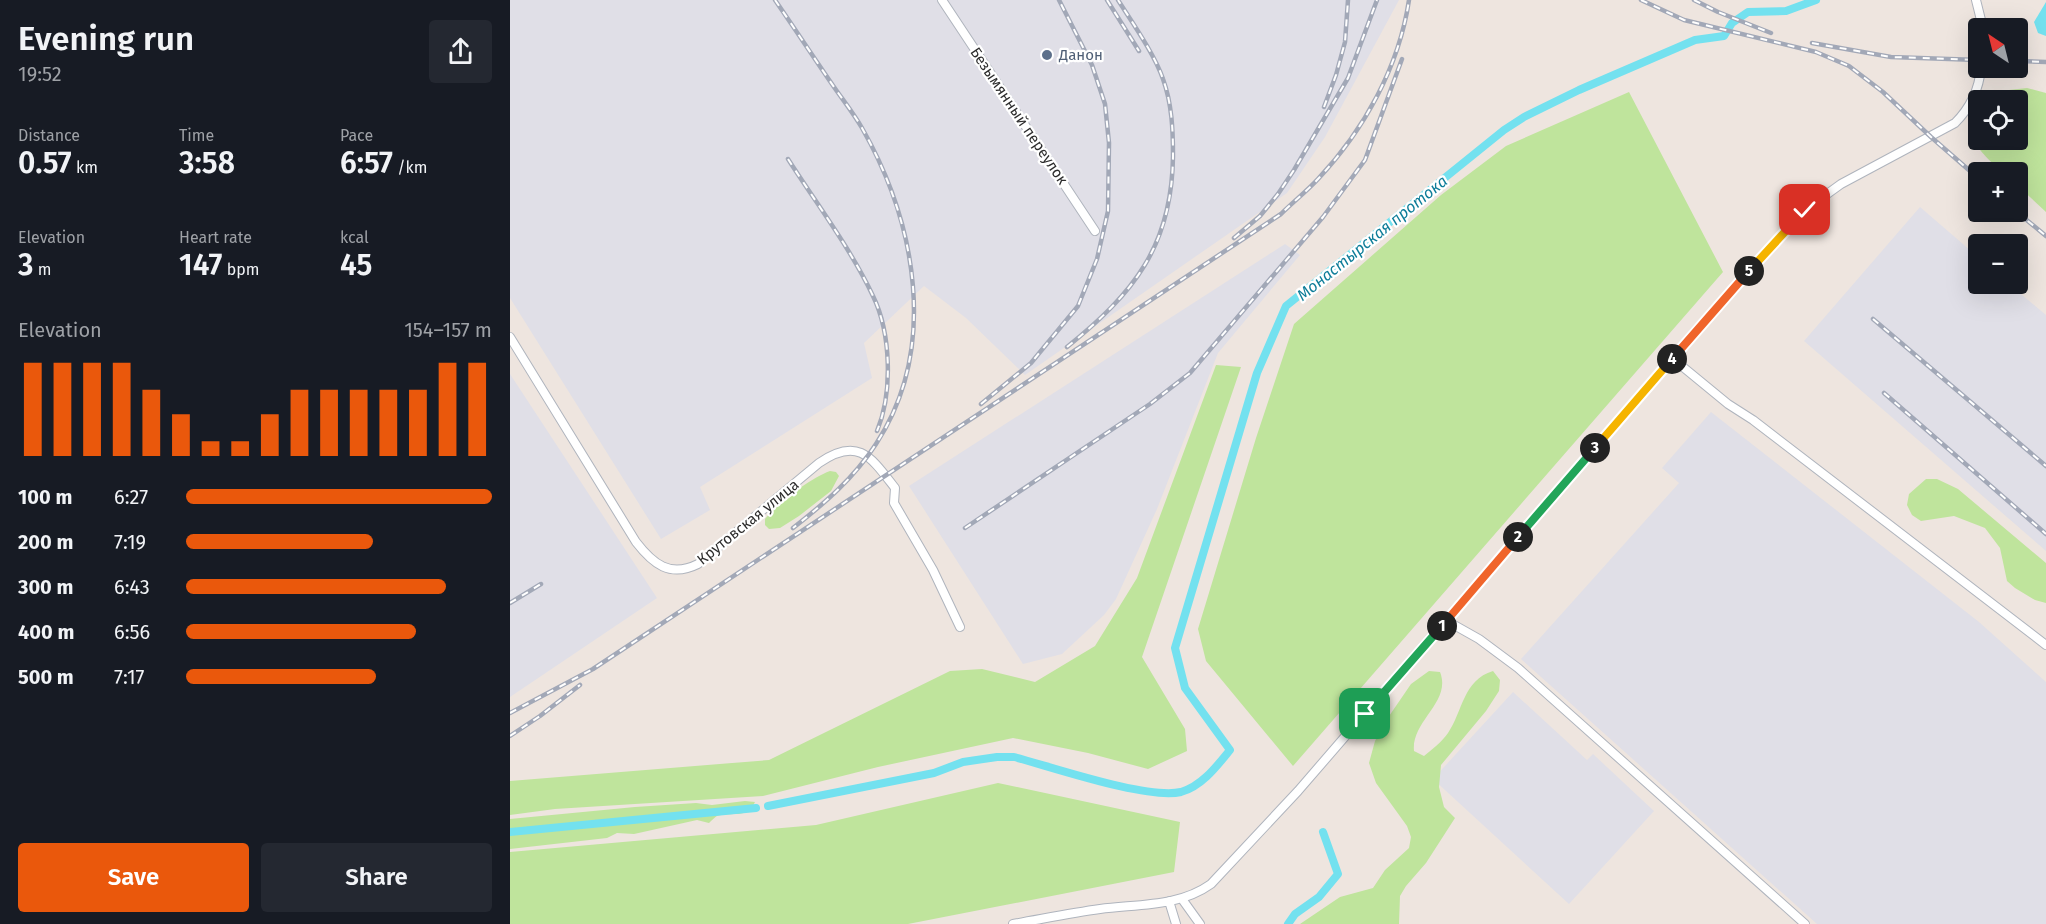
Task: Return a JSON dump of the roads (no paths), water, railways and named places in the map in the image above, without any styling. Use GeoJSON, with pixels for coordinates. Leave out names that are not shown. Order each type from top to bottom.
{"type":"FeatureCollection","features":[{"type":"Feature","properties":{"kind":"street","name":"Безымянный переулок"},"geometry":{"type":"LineString","coordinates":[[942,0],[1095,231]]}},
{"type":"Feature","properties":{"kind":"street"},"geometry":{"type":"LineString","coordinates":[[1976,0],[1980,18]]}},
{"type":"Feature","properties":{"kind":"street"},"geometry":{"type":"LineString","coordinates":[[1013,924],[1182,899],[1197,894],[1211,884],[1234,861],[1446,621],[1672,358],[1805,210],[1841,184],[1955,123],[1966,112],[1973,100],[1980,78]]}},
{"type":"Feature","properties":{"kind":"street","name":"Крутовская улица"},"geometry":{"type":"LineString","coordinates":[[510,337],[636,542],[655,563],[670,570],[682,570],[698,564],[819,463],[836,454],[853,450],[864,453],[874,461],[895,488],[894,503],[933,570],[960,627]]}},
{"type":"Feature","properties":{"kind":"street"},"geometry":{"type":"LineString","coordinates":[[1672,358],[1728,404],[1761,426],[2046,645]]}},
{"type":"Feature","properties":{"kind":"street"},"geometry":{"type":"LineString","coordinates":[[1446,621],[1479,639],[1518,668],[1805,924]]}},
{"type":"Feature","properties":{"kind":"street"},"geometry":{"type":"LineString","coordinates":[[1182,899],[1200,924]]}},
{"type":"Feature","properties":{"kind":"street"},"geometry":{"type":"LineString","coordinates":[[1169,901],[1176,924]]}},
{"type":"Feature","properties":{"kind":"water"},"geometry":{"type":"Polygon","coordinates":[[[2046,2],[2046,36],[2038,33],[2034,22],[2046,2]]]}},
{"type":"Feature","properties":{"kind":"waterway","name":"Монастырская протока"},"geometry":{"type":"LineString","coordinates":[[768,806],[934,773],[963,762],[997,757],[1014,757],[1099,781],[1146,791],[1181,792],[1196,785],[1230,750],[1185,688],[1175,648],[1257,373],[1286,306],[1504,130],[1524,117],[1579,90],[1695,40],[1724,36],[1732,23],[1748,12],[1786,11],[1816,0]]}},
{"type":"Feature","properties":{"kind":"waterway"},"geometry":{"type":"LineString","coordinates":[[510,832],[756,808]]}},
{"type":"Feature","properties":{"kind":"waterway"},"geometry":{"type":"LineString","coordinates":[[1288,924],[1295,914],[1319,897],[1338,874],[1323,832]]}},
{"type":"Feature","properties":{"kind":"railway"},"geometry":{"type":"LineString","coordinates":[[775,0],[856,118],[881,165],[896,204],[907,244],[913,286],[913,327],[908,367],[896,407],[876,444],[849,479],[793,528]]}},
{"type":"Feature","properties":{"kind":"railway"},"geometry":{"type":"LineString","coordinates":[[981,404],[1031,363],[1078,306],[1097,259],[1108,211],[1109,143],[1105,104],[1092,65],[1059,0]]}},
{"type":"Feature","properties":{"kind":"railway"},"geometry":{"type":"LineString","coordinates":[[1107,0],[1139,51]]}},
{"type":"Feature","properties":{"kind":"railway"},"geometry":{"type":"LineString","coordinates":[[1067,347],[1112,307],[1145,265],[1157,242],[1171,188],[1173,137],[1166,88],[1149,49],[1118,0]]}},
{"type":"Feature","properties":{"kind":"railway"},"geometry":{"type":"LineString","coordinates":[[1324,107],[1345,42],[1348,0]]}},
{"type":"Feature","properties":{"kind":"railway"},"geometry":{"type":"LineString","coordinates":[[1234,238],[1260,216],[1294,170],[1348,78],[1377,0]]}},
{"type":"Feature","properties":{"kind":"railway"},"geometry":{"type":"LineString","coordinates":[[510,713],[593,669],[1281,214],[1335,160],[1364,118],[1388,73],[1404,25],[1409,0]]}},
{"type":"Feature","properties":{"kind":"railway"},"geometry":{"type":"LineString","coordinates":[[1641,0],[1684,20],[1816,52],[1849,66],[1883,92],[1968,169]]}},
{"type":"Feature","properties":{"kind":"railway"},"geometry":{"type":"LineString","coordinates":[[1694,0],[1771,33]]}},
{"type":"Feature","properties":{"kind":"railway"},"geometry":{"type":"LineString","coordinates":[[1812,43],[1891,57],[1968,60]]}},
{"type":"Feature","properties":{"kind":"railway"},"geometry":{"type":"LineString","coordinates":[[965,528],[1150,404],[1190,373],[1323,217],[1365,160],[1402,59]]}},
{"type":"Feature","properties":{"kind":"railway"},"geometry":{"type":"LineString","coordinates":[[2028,61],[2046,62]]}},
{"type":"Feature","properties":{"kind":"railway"},"geometry":{"type":"LineString","coordinates":[[788,159],[854,261],[879,311],[886,345],[888,381],[886,399],[877,431]]}},
{"type":"Feature","properties":{"kind":"railway"},"geometry":{"type":"LineString","coordinates":[[2028,221],[2046,236]]}},
{"type":"Feature","properties":{"kind":"railway"},"geometry":{"type":"LineString","coordinates":[[1873,319],[2046,466]]}},
{"type":"Feature","properties":{"kind":"railway"},"geometry":{"type":"LineString","coordinates":[[1884,393],[2046,534]]}},
{"type":"Feature","properties":{"kind":"railway"},"geometry":{"type":"LineString","coordinates":[[510,603],[541,584]]}},
{"type":"Feature","properties":{"kind":"railway"},"geometry":{"type":"LineString","coordinates":[[510,736],[580,685]]}},
{"type":"Feature","properties":{"kind":"place","name":"Данон"},"geometry":{"type":"Point","coordinates":[1047,55]}}]}
